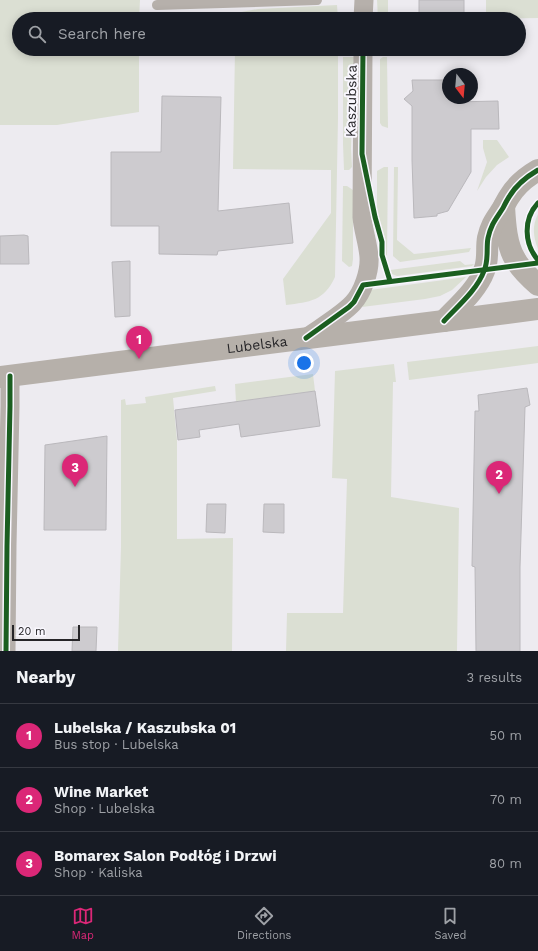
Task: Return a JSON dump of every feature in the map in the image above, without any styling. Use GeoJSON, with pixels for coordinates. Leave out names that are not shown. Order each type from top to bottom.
{"type":"FeatureCollection","features":[{"type":"Feature","properties":{"kind":"main road"},"geometry":{"type":"LineString","coordinates":[[444,321],[467,297],[481,279],[485,270],[490,228],[494,219],[510,195],[521,182],[538,170]]}},
{"type":"Feature","properties":{"kind":"main road"},"geometry":{"type":"LineString","coordinates":[[504,206],[508,238],[514,258],[538,285]]}},
{"type":"Feature","properties":{"kind":"main road","name":"Lubelska"},"geometry":{"type":"LineString","coordinates":[[5,376],[538,309]]}},
{"type":"Feature","properties":{"kind":"street"},"geometry":{"type":"LineString","coordinates":[[364,0],[364,12]]}},
{"type":"Feature","properties":{"kind":"street","name":"Kaszubska"},"geometry":{"type":"LineString","coordinates":[[306,338],[343,312],[354,302],[365,279],[369,266],[362,217],[363,56]]}},
{"type":"Feature","properties":{"kind":"street"},"geometry":{"type":"LineString","coordinates":[[5,376],[10,406],[6,651]]}},
{"type":"Feature","properties":{"kind":"lane"},"geometry":{"type":"LineString","coordinates":[[157,5],[317,0]]}},
{"type":"Feature","properties":{"kind":"shaded area"},"geometry":{"type":"Polygon","coordinates":[[[0,0],[140,0],[139,12],[12,12],[12,56],[139,56],[139,112],[57,125],[0,125],[0,0]]]}},
{"type":"Feature","properties":{"kind":"shaded area"},"geometry":{"type":"Polygon","coordinates":[[[377,0],[388,0],[388,12],[378,12],[377,0]]]}},
{"type":"Feature","properties":{"kind":"shaded area"},"geometry":{"type":"Polygon","coordinates":[[[486,0],[538,0],[538,18],[526,18],[526,12],[486,12],[486,0]]]}},
{"type":"Feature","properties":{"kind":"shaded area"},"geometry":{"type":"Polygon","coordinates":[[[337,5],[338,12],[242,12],[258,9],[337,5]]]}},
{"type":"Feature","properties":{"kind":"shaded area"},"geometry":{"type":"Polygon","coordinates":[[[235,56],[338,56],[335,277],[331,285],[321,296],[302,303],[286,305],[283,279],[331,213],[331,170],[233,169],[235,56]]]}},
{"type":"Feature","properties":{"kind":"shaded area"},"geometry":{"type":"Polygon","coordinates":[[[343,57],[354,57],[351,149],[352,167],[349,170],[344,170],[343,57]]]}},
{"type":"Feature","properties":{"kind":"shaded area"},"geometry":{"type":"Polygon","coordinates":[[[387,57],[388,128],[382,126],[380,123],[380,59],[387,57]]]}},
{"type":"Feature","properties":{"kind":"shaded area"},"geometry":{"type":"Polygon","coordinates":[[[483,140],[497,140],[509,157],[497,165],[486,177],[477,191],[487,162],[483,148],[483,140]]]}},
{"type":"Feature","properties":{"kind":"shaded area"},"geometry":{"type":"Polygon","coordinates":[[[384,167],[388,167],[386,256],[385,238],[377,214],[377,171],[384,167]]]}},
{"type":"Feature","properties":{"kind":"shaded area"},"geometry":{"type":"Polygon","coordinates":[[[394,167],[398,167],[397,240],[414,254],[471,248],[469,252],[400,262],[393,256],[394,167]]]}},
{"type":"Feature","properties":{"kind":"shaded area"},"geometry":{"type":"Polygon","coordinates":[[[343,186],[347,186],[353,190],[353,259],[352,266],[349,267],[342,261],[343,186]]]}},
{"type":"Feature","properties":{"kind":"shaded area"},"geometry":{"type":"Polygon","coordinates":[[[538,214],[538,249],[534,231],[538,214]]]}},
{"type":"Feature","properties":{"kind":"shaded area"},"geometry":{"type":"Polygon","coordinates":[[[460,261],[465,265],[474,264],[472,266],[397,276],[392,274],[390,270],[460,261]]]}},
{"type":"Feature","properties":{"kind":"shaded area"},"geometry":{"type":"Polygon","coordinates":[[[466,277],[452,290],[440,296],[362,307],[370,290],[466,277]]]}},
{"type":"Feature","properties":{"kind":"shaded area"},"geometry":{"type":"Polygon","coordinates":[[[538,346],[538,363],[409,380],[407,362],[538,346]]]}},
{"type":"Feature","properties":{"kind":"shaded area"},"geometry":{"type":"Polygon","coordinates":[[[394,364],[396,382],[393,382],[391,497],[459,508],[457,651],[286,651],[287,613],[343,613],[347,479],[332,478],[335,371],[394,364]]]}},
{"type":"Feature","properties":{"kind":"shaded area"},"geometry":{"type":"Polygon","coordinates":[[[313,374],[315,391],[236,402],[235,384],[313,374]]]}},
{"type":"Feature","properties":{"kind":"shaded area"},"geometry":{"type":"Polygon","coordinates":[[[215,386],[216,391],[173,398],[177,440],[177,539],[233,538],[232,651],[118,651],[121,547],[121,400],[125,399],[126,405],[146,403],[145,397],[215,386]]]}},
{"type":"Feature","properties":{"kind":"building"},"geometry":{"type":"Polygon","coordinates":[[[419,0],[464,0],[464,12],[419,12],[419,0]]]}},
{"type":"Feature","properties":{"kind":"building"},"geometry":{"type":"Polygon","coordinates":[[[412,80],[442,80],[442,104],[478,104],[478,101],[498,101],[499,129],[471,129],[471,172],[448,211],[437,214],[437,216],[414,218],[412,106],[404,99],[413,91],[412,80]]]}},
{"type":"Feature","properties":{"kind":"building"},"geometry":{"type":"Polygon","coordinates":[[[162,96],[221,97],[218,211],[289,203],[293,243],[218,251],[217,255],[159,254],[159,226],[111,226],[111,152],[161,152],[162,96]]]}},
{"type":"Feature","properties":{"kind":"building"},"geometry":{"type":"Polygon","coordinates":[[[0,236],[28,236],[29,264],[0,264],[0,236]]]}},
{"type":"Feature","properties":{"kind":"building"},"geometry":{"type":"Polygon","coordinates":[[[130,261],[130,316],[115,317],[112,262],[130,261]]]}},
{"type":"Feature","properties":{"kind":"building"},"geometry":{"type":"Polygon","coordinates":[[[527,388],[530,405],[525,407],[520,567],[520,651],[476,651],[475,567],[472,566],[475,411],[479,411],[478,395],[527,388]]]}},
{"type":"Feature","properties":{"kind":"building"},"geometry":{"type":"Polygon","coordinates":[[[315,391],[320,426],[241,437],[239,424],[199,430],[200,437],[178,440],[175,410],[315,391]]]}},
{"type":"Feature","properties":{"kind":"building"},"geometry":{"type":"Polygon","coordinates":[[[107,436],[106,530],[44,530],[45,445],[107,436]]]}},
{"type":"Feature","properties":{"kind":"building"},"geometry":{"type":"Polygon","coordinates":[[[207,504],[226,504],[225,533],[206,532],[207,504]]]}},
{"type":"Feature","properties":{"kind":"building"},"geometry":{"type":"Polygon","coordinates":[[[264,504],[284,504],[284,533],[263,532],[264,504]]]}},
{"type":"Feature","properties":{"kind":"building"},"geometry":{"type":"Polygon","coordinates":[[[73,627],[97,627],[96,651],[72,651],[73,627]]]}},
{"type":"Feature","properties":{"kind":"cycle path"},"geometry":{"type":"LineString","coordinates":[[363,56],[362,154],[375,217],[382,242],[382,255],[390,281]]}},
{"type":"Feature","properties":{"kind":"cycle path"},"geometry":{"type":"LineString","coordinates":[[444,321],[467,298],[481,278],[486,267],[487,242],[491,229],[508,198],[529,175],[538,170]]}},
{"type":"Feature","properties":{"kind":"cycle path"},"geometry":{"type":"LineString","coordinates":[[538,203],[530,216],[527,232],[530,247],[538,260]]}},
{"type":"Feature","properties":{"kind":"cycle path"},"geometry":{"type":"LineString","coordinates":[[306,338],[349,307],[354,302],[363,285],[538,263]]}},
{"type":"Feature","properties":{"kind":"cycle path"},"geometry":{"type":"LineString","coordinates":[[6,651],[10,376]]}},
{"type":"Feature","properties":{"kind":"place","name":"Lubelska / Kaszubska 01"},"geometry":{"type":"Point","coordinates":[139,359]}},
{"type":"Feature","properties":{"kind":"place","name":"Bomarex Salon Podłóg i Drzwi"},"geometry":{"type":"Point","coordinates":[75,487]}},
{"type":"Feature","properties":{"kind":"place","name":"Wine Market"},"geometry":{"type":"Point","coordinates":[499,494]}}]}
